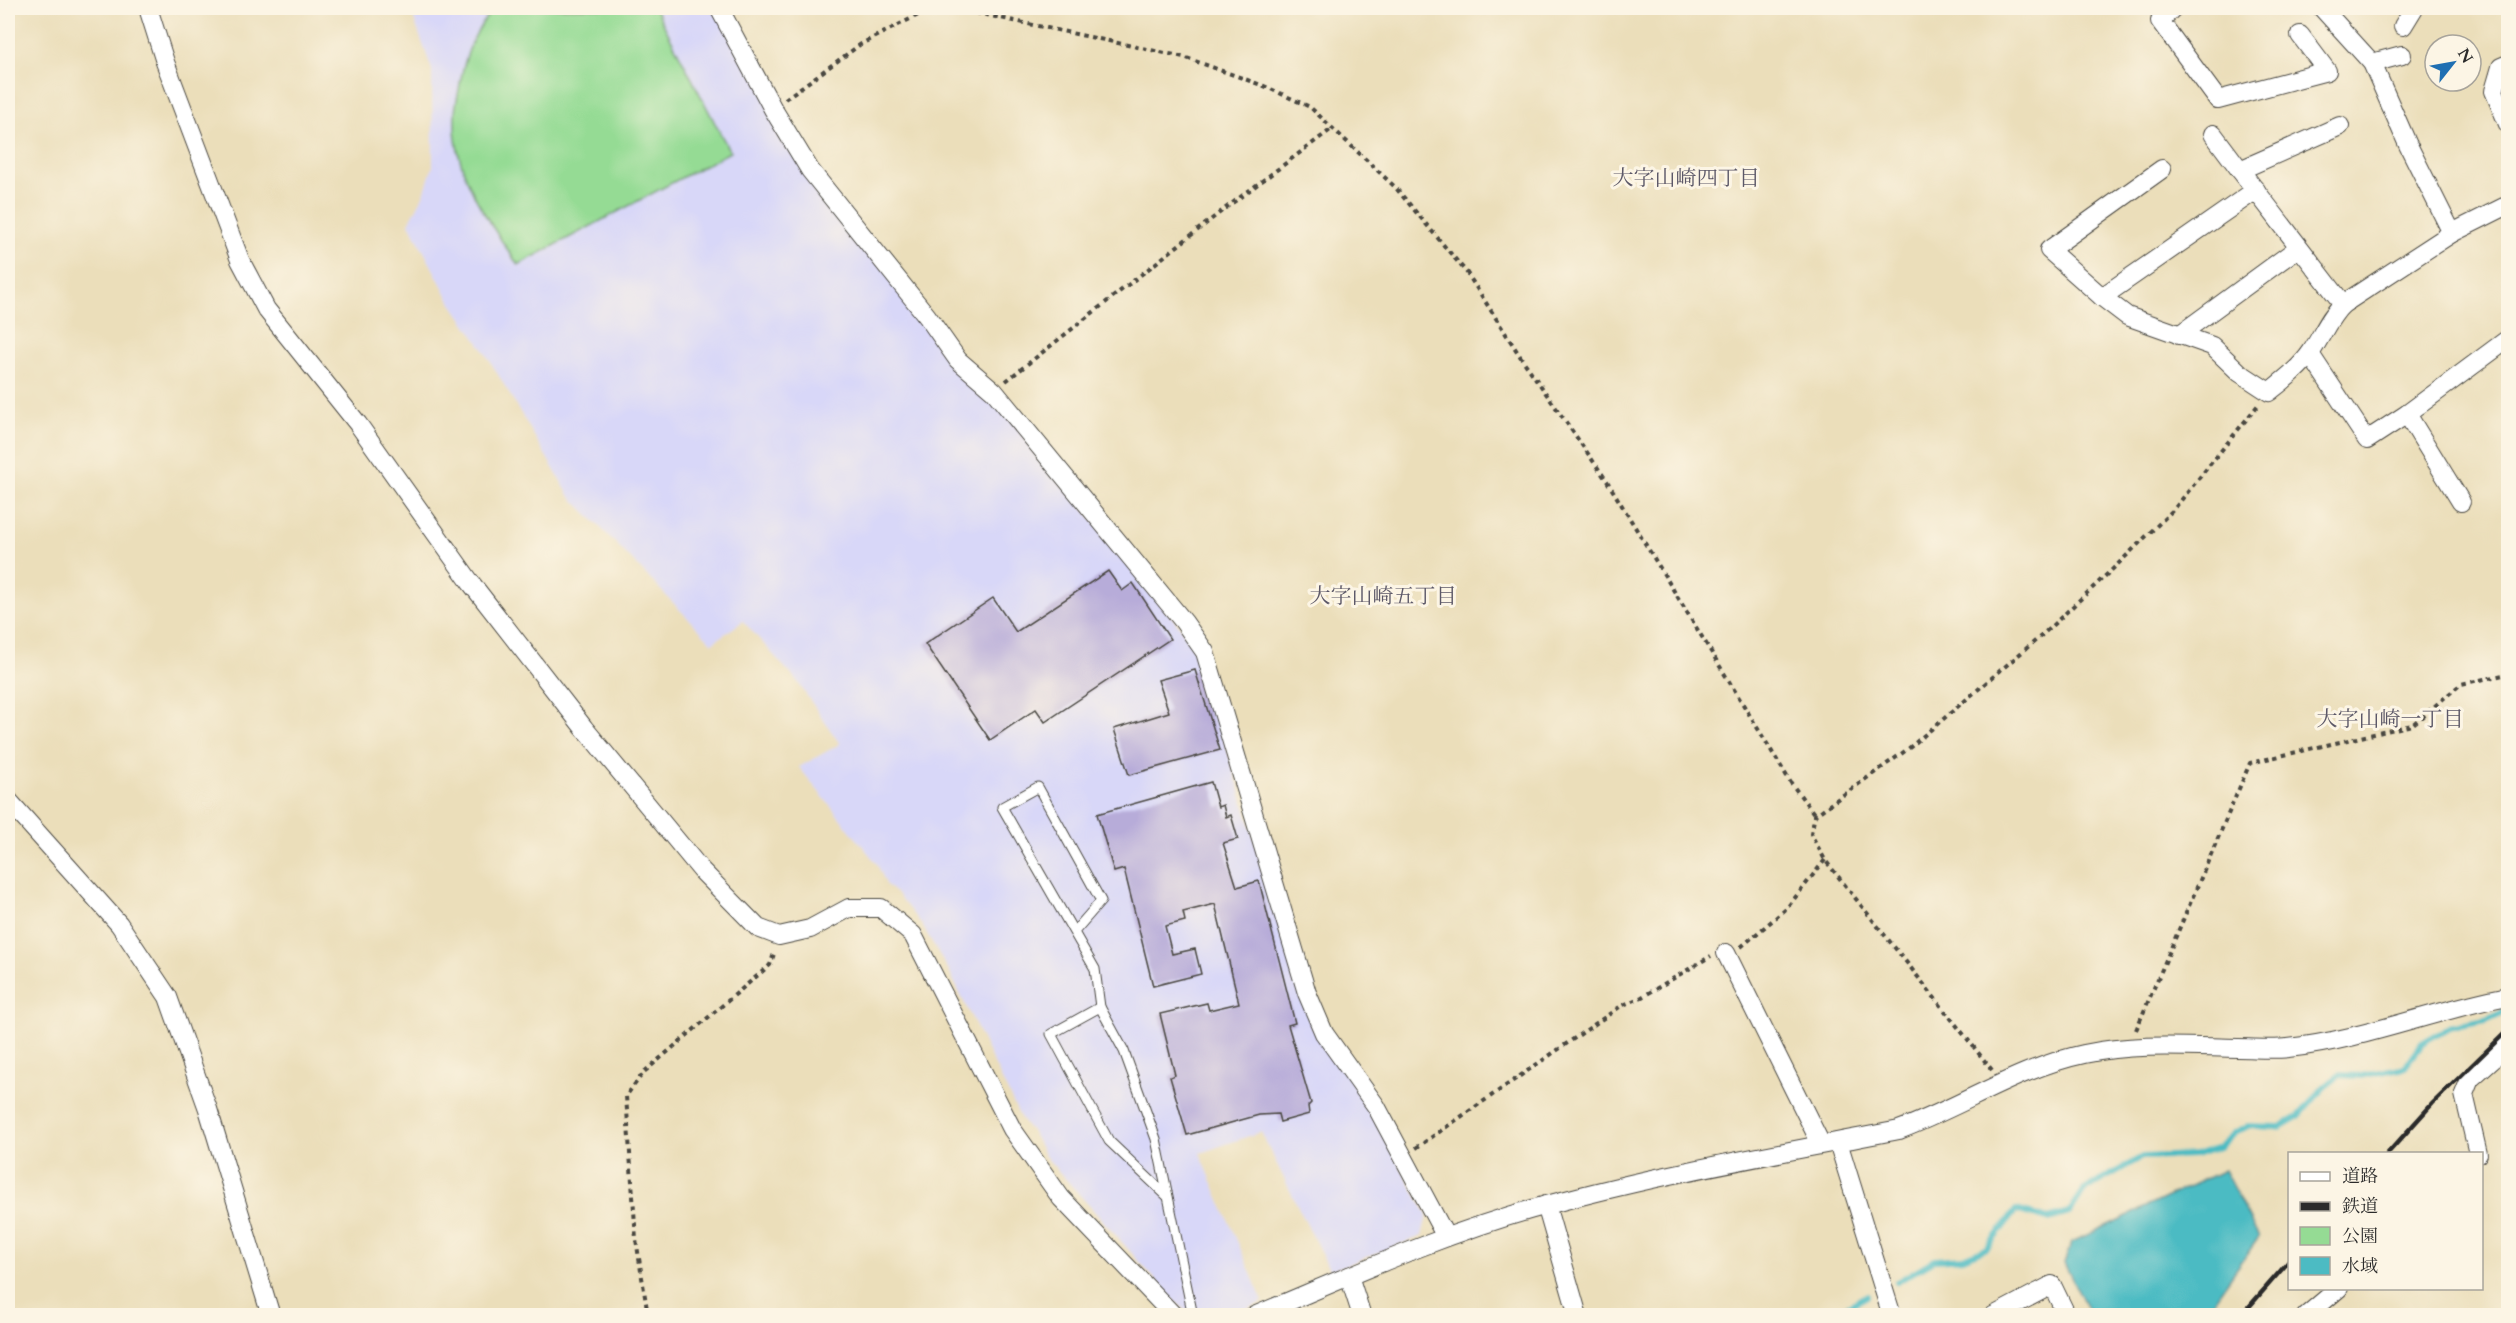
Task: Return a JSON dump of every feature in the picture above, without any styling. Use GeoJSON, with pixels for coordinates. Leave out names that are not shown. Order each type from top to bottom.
{"type":"FeatureCollection","features":[{"type":"Feature","properties":{"kind":"street"},"geometry":{"type":"LineString","coordinates":[[148,8],[165,62],[240,260],[267,309],[358,424],[471,583],[592,737],[702,871],[758,928],[779,936],[810,929],[849,908],[880,908],[912,935],[1012,1129],[1061,1198],[1174,1316]]}},
{"type":"Feature","properties":{"kind":"street"},"geometry":{"type":"LineString","coordinates":[[719,8],[773,109],[810,170],[927,316],[958,360],[994,391],[1177,612],[1205,652],[1306,993],[1324,1033],[1376,1106],[1446,1237]]}},
{"type":"Feature","properties":{"kind":"street"},"geometry":{"type":"LineString","coordinates":[[2174,8],[2160,21],[2218,100],[2327,70],[2300,35]]}},
{"type":"Feature","properties":{"kind":"street"},"geometry":{"type":"LineString","coordinates":[[2322,8],[2372,63],[2408,145],[2452,233]]}},
{"type":"Feature","properties":{"kind":"street"},"geometry":{"type":"LineString","coordinates":[[2403,26],[2414,8]]}},
{"type":"Feature","properties":{"kind":"street"},"geometry":{"type":"LineString","coordinates":[[2372,63],[2402,55]]}},
{"type":"Feature","properties":{"kind":"street"},"geometry":{"type":"LineString","coordinates":[[2508,64],[2501,67],[2494,91],[2508,124]]}},
{"type":"Feature","properties":{"kind":"street"},"geometry":{"type":"LineString","coordinates":[[2240,170],[2340,126]]}},
{"type":"Feature","properties":{"kind":"street"},"geometry":{"type":"LineString","coordinates":[[2213,134],[2343,304]]}},
{"type":"Feature","properties":{"kind":"street"},"geometry":{"type":"LineString","coordinates":[[2162,169],[2049,250],[2127,316],[2212,346],[2240,373],[2269,392],[2288,378],[2310,354],[2336,311],[2343,304],[2452,233],[2508,205]]}},
{"type":"Feature","properties":{"kind":"street"},"geometry":{"type":"LineString","coordinates":[[2102,297],[2256,190]]}},
{"type":"Feature","properties":{"kind":"street"},"geometry":{"type":"LineString","coordinates":[[2179,335],[2298,248]]}},
{"type":"Feature","properties":{"kind":"street"},"geometry":{"type":"LineString","coordinates":[[2310,354],[2367,440],[2407,414],[2508,339]]}},
{"type":"Feature","properties":{"kind":"street"},"geometry":{"type":"LineString","coordinates":[[2407,414],[2461,502]]}},
{"type":"Feature","properties":{"kind":"street"},"geometry":{"type":"LineString","coordinates":[[8,800],[119,924],[168,997],[208,1108],[271,1316]]}},
{"type":"Feature","properties":{"kind":"street"},"geometry":{"type":"LineString","coordinates":[[1726,953],[1830,1143],[1892,1316]]}},
{"type":"Feature","properties":{"kind":"street"},"geometry":{"type":"LineString","coordinates":[[1254,1316],[1446,1237],[1546,1205],[1659,1177],[1899,1130],[1931,1118],[2001,1083],[2044,1066],[2084,1054],[2129,1048],[2283,1048],[2328,1044],[2432,1014],[2508,996]]}},
{"type":"Feature","properties":{"kind":"street"},"geometry":{"type":"LineString","coordinates":[[2478,1152],[2464,1094],[2470,1079],[2508,1045]]}},
{"type":"Feature","properties":{"kind":"street"},"geometry":{"type":"LineString","coordinates":[[1546,1205],[1578,1316]]}},
{"type":"Feature","properties":{"kind":"street"},"geometry":{"type":"LineString","coordinates":[[1349,1276],[1362,1316]]}},
{"type":"Feature","properties":{"kind":"street"},"geometry":{"type":"LineString","coordinates":[[1994,1316],[2052,1285],[2067,1316]]}},
{"type":"Feature","properties":{"kind":"street"},"geometry":{"type":"LineString","coordinates":[[2306,1316],[2337,1290]]}},
{"type":"Feature","properties":{"kind":"lane"},"geometry":{"type":"LineString","coordinates":[[1074,932],[1101,901],[1038,787],[1002,807],[1095,969],[1100,1006],[1124,1051],[1156,1139],[1193,1316]]}},
{"type":"Feature","properties":{"kind":"lane"},"geometry":{"type":"LineString","coordinates":[[1100,1006],[1051,1034],[1109,1141],[1167,1196]]}},
{"type":"Feature","properties":{"kind":"path"},"geometry":{"type":"LineString","coordinates":[[773,109],[861,44],[922,13],[972,12],[1184,57],[1264,86],[1310,107],[1395,187],[1467,273],[1520,356],[1607,481],[1791,783],[1815,815]]}},
{"type":"Feature","properties":{"kind":"path"},"geometry":{"type":"LineString","coordinates":[[994,391],[1227,207],[1333,128]]}},
{"type":"Feature","properties":{"kind":"path"},"geometry":{"type":"LineString","coordinates":[[2001,1083],[1825,860],[1811,834],[1815,815],[1908,749],[2041,636],[2174,510],[2269,392]]}},
{"type":"Feature","properties":{"kind":"path"},"geometry":{"type":"LineString","coordinates":[[2129,1048],[2250,763],[2412,724],[2461,684],[2508,674]]}},
{"type":"Feature","properties":{"kind":"path"},"geometry":{"type":"LineString","coordinates":[[1403,1157],[1621,1006],[1642,997],[1707,957],[1726,953],[1746,944],[1786,909],[1825,860]]}},
{"type":"Feature","properties":{"kind":"path"},"geometry":{"type":"LineString","coordinates":[[648,1316],[629,1176],[626,1096],[644,1072],[770,964],[779,936]]}},
{"type":"Feature","properties":{"kind":"shaded area"},"geometry":{"type":"Polygon","coordinates":[[[410,8],[726,8],[830,195],[1196,647],[1312,1027],[1355,1082],[1427,1215],[1422,1236],[1330,1271],[1261,1132],[1200,1153],[1263,1302],[1232,1315],[1190,1315],[1170,1296],[1045,1156],[1033,1133],[1022,1121],[948,969],[922,925],[897,894],[887,886],[877,864],[799,767],[840,744],[797,681],[743,621],[712,643],[569,495],[483,349],[449,299],[409,223],[424,194],[433,166],[432,70],[410,8]]]}},
{"type":"Feature","properties":{"kind":"green space"},"geometry":{"type":"Polygon","coordinates":[[[494,8],[655,8],[730,152],[518,265],[484,213],[465,176],[456,136],[455,115],[465,62],[476,34],[494,8]]]}},
{"type":"Feature","properties":{"kind":"water"},"geometry":{"type":"Polygon","coordinates":[[[2224,1170],[2259,1237],[2204,1315],[2090,1315],[2064,1263],[2072,1242],[2224,1170]]]}},
{"type":"Feature","properties":{"kind":"building"},"geometry":{"type":"Polygon","coordinates":[[[1108,571],[1122,591],[1133,583],[1170,639],[1045,722],[1036,709],[990,740],[925,644],[993,598],[1016,632],[1108,571]]]}},
{"type":"Feature","properties":{"kind":"building"},"geometry":{"type":"Polygon","coordinates":[[[1195,670],[1220,750],[1129,775],[1114,729],[1169,712],[1158,680],[1195,670]]]}},
{"type":"Feature","properties":{"kind":"building"},"geometry":{"type":"Polygon","coordinates":[[[1211,782],[1218,807],[1223,805],[1226,817],[1231,815],[1238,839],[1223,843],[1237,887],[1259,881],[1295,1023],[1288,1025],[1311,1103],[1308,1106],[1309,1114],[1280,1122],[1278,1114],[1259,1115],[1187,1135],[1170,1077],[1175,1075],[1160,1014],[1207,1003],[1209,1010],[1239,1003],[1215,904],[1183,912],[1185,921],[1165,926],[1172,954],[1195,949],[1201,974],[1153,986],[1124,869],[1114,872],[1097,814],[1211,782]]]}},
{"type":"Feature","properties":{"kind":"waterway"},"geometry":{"type":"LineString","coordinates":[[1897,1282],[1934,1260],[1963,1258],[1987,1248],[2016,1210],[2048,1219],[2069,1213],[2084,1190],[2142,1157],[2196,1155],[2219,1147],[2234,1133],[2248,1126],[2280,1127],[2299,1116],[2324,1087],[2340,1075],[2361,1076],[2405,1067],[2422,1043],[2449,1027],[2486,1020],[2508,1010]]}},
{"type":"Feature","properties":{"kind":"waterway"},"geometry":{"type":"LineString","coordinates":[[1830,1316],[1867,1296]]}},
{"type":"Feature","properties":{"kind":"railway"},"geometry":{"type":"LineString","coordinates":[[2389,1152],[2433,1103],[2508,1030]]}},
{"type":"Feature","properties":{"kind":"railway"},"geometry":{"type":"LineString","coordinates":[[2241,1316],[2288,1262]]}},
{"type":"Feature","properties":{"kind":"district","name":"大字山崎四丁目"},"geometry":{"type":"Point","coordinates":[1686,178]}},
{"type":"Feature","properties":{"kind":"district","name":"大字山崎五丁目"},"geometry":{"type":"Point","coordinates":[1383,596]}},
{"type":"Feature","properties":{"kind":"district","name":"大字山崎一丁目"},"geometry":{"type":"Point","coordinates":[2390,719]}}]}
